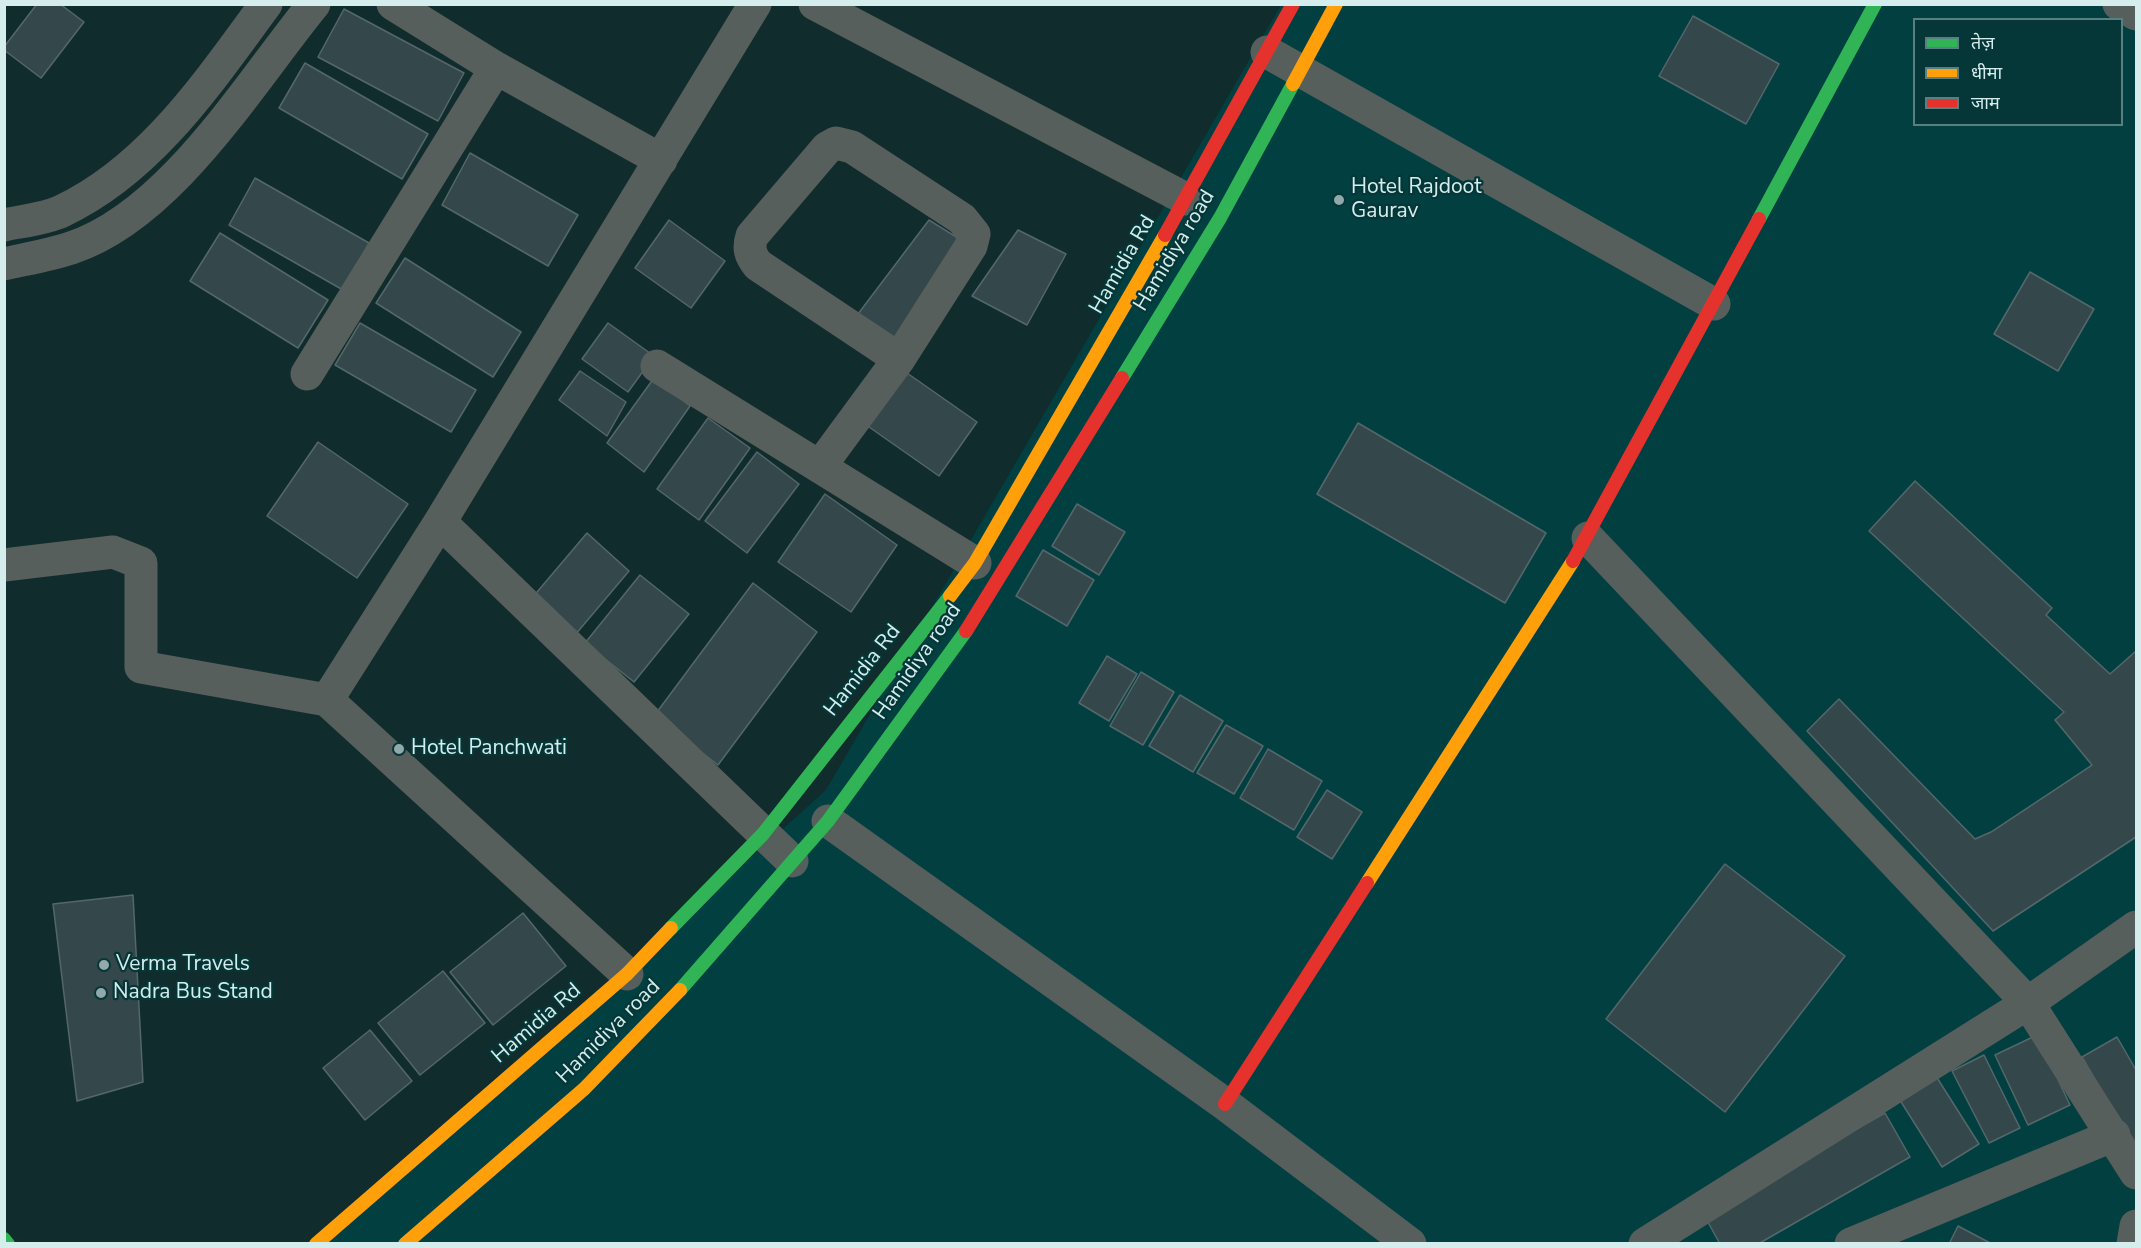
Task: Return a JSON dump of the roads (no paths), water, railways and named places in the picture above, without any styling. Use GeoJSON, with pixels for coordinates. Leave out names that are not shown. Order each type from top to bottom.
{"type":"FeatureCollection","features":[{"type":"Feature","properties":{"kind":"main road","name":"Hamidia Rd"},"geometry":{"type":"LineString","coordinates":[[316,1244],[627,974],[763,834],[975,563],[1186,199],[1293,4]]}},
{"type":"Feature","properties":{"kind":"main road","name":"Hamidiya road"},"geometry":{"type":"LineString","coordinates":[[405,1244],[584,1089],[666,1006],[828,820],[916,703],[978,614],[1221,218],[1336,4]]}},
{"type":"Feature","properties":{"kind":"main road"},"geometry":{"type":"LineString","coordinates":[[1225,1104],[1588,538],[1875,4]]}},
{"type":"Feature","properties":{"kind":"main road"},"geometry":{"type":"LineString","coordinates":[[4,1239],[8,1244]]}},
{"type":"Feature","properties":{"kind":"street"},"geometry":{"type":"LineString","coordinates":[[4,225],[60,212],[102,190],[130,166],[203,90],[266,4]]}},
{"type":"Feature","properties":{"kind":"street"},"geometry":{"type":"LineString","coordinates":[[4,264],[73,248],[123,222],[173,178],[232,114],[314,4]]}},
{"type":"Feature","properties":{"kind":"street"},"geometry":{"type":"LineString","coordinates":[[393,4],[496,68],[661,160]]}},
{"type":"Feature","properties":{"kind":"street"},"geometry":{"type":"LineString","coordinates":[[327,700],[440,522],[755,4]]}},
{"type":"Feature","properties":{"kind":"street"},"geometry":{"type":"LineString","coordinates":[[815,4],[1186,199]]}},
{"type":"Feature","properties":{"kind":"street"},"geometry":{"type":"LineString","coordinates":[[2119,4],[2136,15]]}},
{"type":"Feature","properties":{"kind":"street"},"geometry":{"type":"LineString","coordinates":[[1267,52],[1299,73],[1714,304]]}},
{"type":"Feature","properties":{"kind":"street"},"geometry":{"type":"LineString","coordinates":[[307,374],[496,68]]}},
{"type":"Feature","properties":{"kind":"street"},"geometry":{"type":"LineString","coordinates":[[821,465],[898,359],[971,246],[974,234],[962,219],[852,147],[836,143],[827,148],[752,236],[749,244],[750,255],[758,265],[898,359]]}},
{"type":"Feature","properties":{"kind":"street"},"geometry":{"type":"LineString","coordinates":[[130,166],[155,194]]}},
{"type":"Feature","properties":{"kind":"street"},"geometry":{"type":"LineString","coordinates":[[657,366],[821,465],[975,563]]}},
{"type":"Feature","properties":{"kind":"street"},"geometry":{"type":"LineString","coordinates":[[440,522],[792,861]]}},
{"type":"Feature","properties":{"kind":"street"},"geometry":{"type":"LineString","coordinates":[[1588,538],[2028,1003],[2114,1135],[2136,1173]]}},
{"type":"Feature","properties":{"kind":"street"},"geometry":{"type":"LineString","coordinates":[[4,565],[113,552],[141,563],[141,667],[327,700],[627,974]]}},
{"type":"Feature","properties":{"kind":"street"},"geometry":{"type":"LineString","coordinates":[[828,820],[1225,1104],[1410,1244]]}},
{"type":"Feature","properties":{"kind":"street"},"geometry":{"type":"LineString","coordinates":[[1645,1244],[2028,1003],[2136,927]]}},
{"type":"Feature","properties":{"kind":"street"},"geometry":{"type":"LineString","coordinates":[[1851,1244],[2114,1135]]}},
{"type":"Feature","properties":{"kind":"street"},"geometry":{"type":"LineString","coordinates":[[2133,1244],[2136,1226]]}},
{"type":"Feature","properties":{"kind":"place","name":"Hotel Rajdoot Gaurav"},"geometry":{"type":"Point","coordinates":[1339,200]}},
{"type":"Feature","properties":{"kind":"place","name":"Hotel Panchwati"},"geometry":{"type":"Point","coordinates":[399,749]}},
{"type":"Feature","properties":{"kind":"place","name":"Verma Travels"},"geometry":{"type":"Point","coordinates":[104,965]}},
{"type":"Feature","properties":{"kind":"place","name":"Nadra Bus Stand"},"geometry":{"type":"Point","coordinates":[101,993]}}]}
